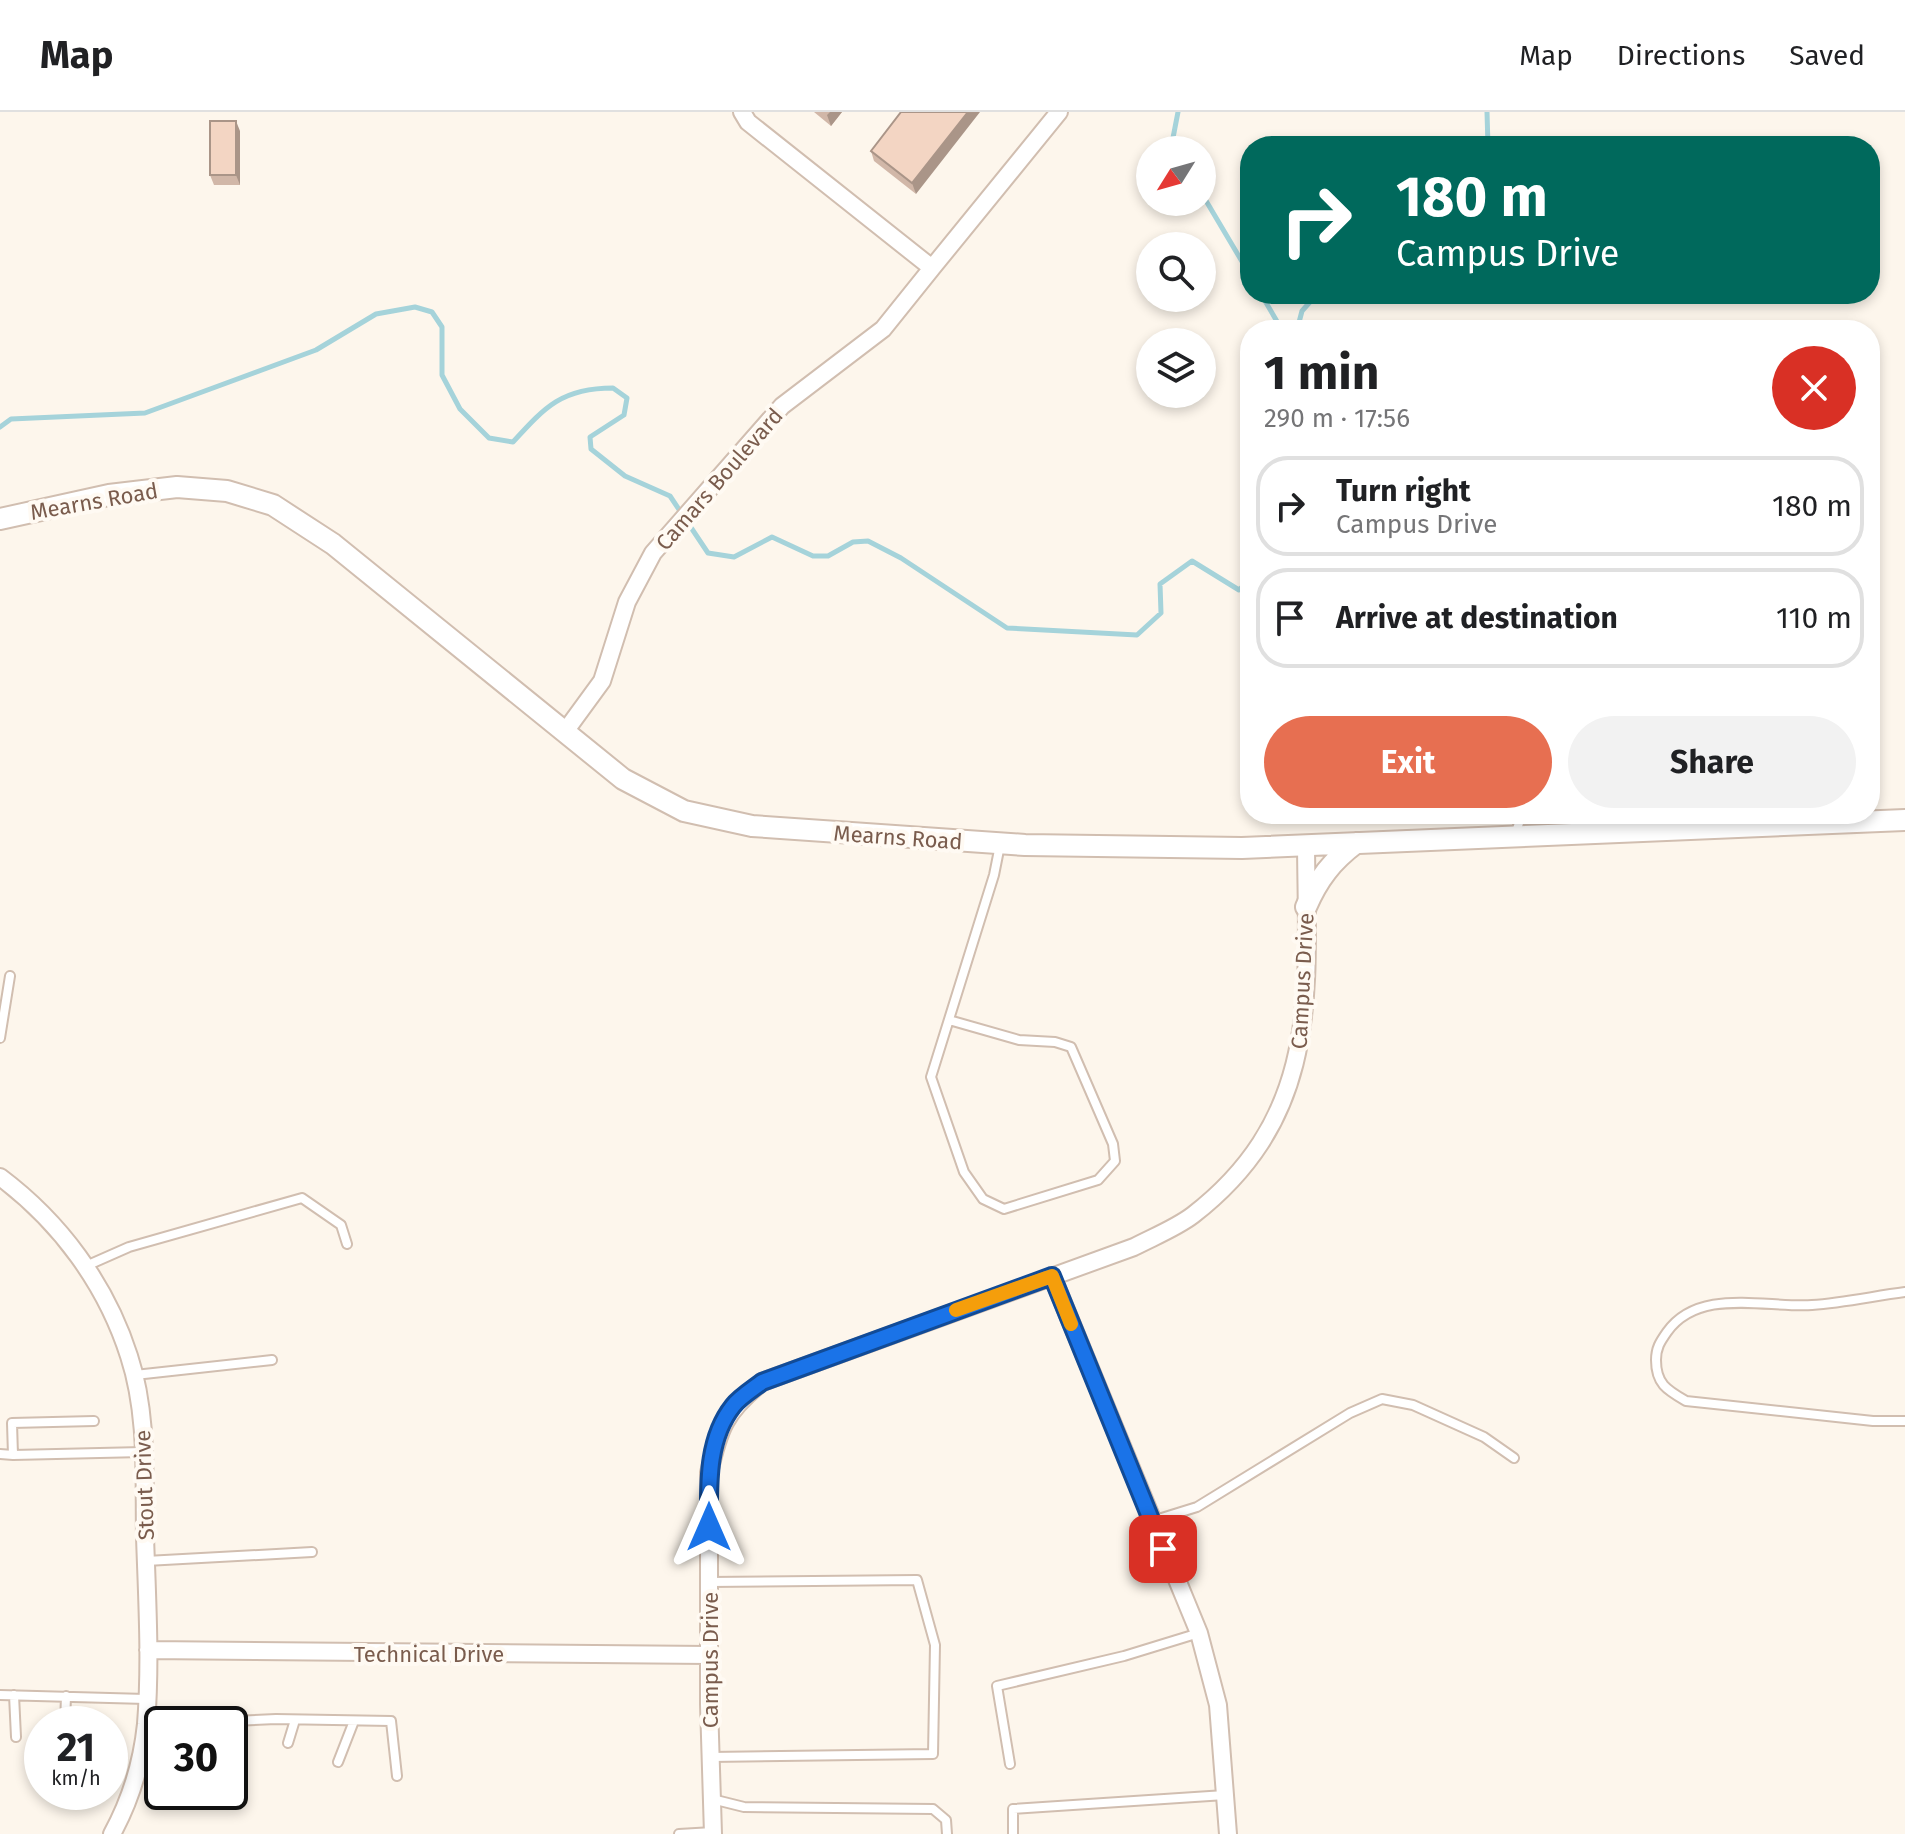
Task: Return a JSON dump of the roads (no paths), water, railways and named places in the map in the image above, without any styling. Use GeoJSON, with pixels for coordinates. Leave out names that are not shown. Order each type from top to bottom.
{"type":"FeatureCollection","features":[{"type":"Feature","properties":{"kind":"street"},"geometry":{"type":"LineString","coordinates":[[742,112],[748,122],[932,268]]}},
{"type":"Feature","properties":{"kind":"street","name":"Camars Boulevard"},"geometry":{"type":"LineString","coordinates":[[564,733],[602,681],[627,602],[653,553],[782,406],[883,329],[1059,112]]}},
{"type":"Feature","properties":{"kind":"street","name":"Mearns Road"},"geometry":{"type":"LineString","coordinates":[[0,519],[109,495],[177,487],[227,491],[262,501],[333,544],[623,779],[654,798],[714,820],[861,836],[1111,848],[1306,845],[1808,824]]}},
{"type":"Feature","properties":{"kind":"street","name":"Mearns Road"},"geometry":{"type":"LineString","coordinates":[[1880,821],[1905,820]]}},
{"type":"Feature","properties":{"kind":"street"},"geometry":{"type":"LineString","coordinates":[[1306,907],[1317,882],[1356,843]]}},
{"type":"Feature","properties":{"kind":"street","name":"Campus Drive"},"geometry":{"type":"LineString","coordinates":[[713,1833],[709,1473],[716,1442],[733,1406],[762,1382],[1134,1247],[1192,1216],[1241,1171],[1276,1121],[1299,1056],[1306,992],[1306,845]]}},
{"type":"Feature","properties":{"kind":"street","name":"Stout Drive"},"geometry":{"type":"LineString","coordinates":[[0,1177],[41,1210],[86,1266],[115,1319],[134,1375],[143,1425],[148,1650],[146,1699],[149,1706]]}},
{"type":"Feature","properties":{"kind":"street"},"geometry":{"type":"LineString","coordinates":[[1052,1276],[1199,1633],[1218,1705],[1228,1834]]}},
{"type":"Feature","properties":{"kind":"street","name":"Technical Drive"},"geometry":{"type":"LineString","coordinates":[[148,1650],[709,1655]]}},
{"type":"Feature","properties":{"kind":"street","name":"Stout Drive"},"geometry":{"type":"LineString","coordinates":[[112,1834],[144,1758]]}},
{"type":"Feature","properties":{"kind":"lane"},"geometry":{"type":"LineString","coordinates":[[1515,836],[1519,824]]}},
{"type":"Feature","properties":{"kind":"lane"},"geometry":{"type":"LineString","coordinates":[[949,1020],[1019,1040],[1055,1042],[1071,1047],[1113,1144],[1115,1161],[1106,1175],[1004,1209],[983,1199],[964,1172],[931,1077],[994,875],[1000,844]]}},
{"type":"Feature","properties":{"kind":"lane"},"geometry":{"type":"LineString","coordinates":[[0,1038],[10,976]]}},
{"type":"Feature","properties":{"kind":"lane"},"geometry":{"type":"LineString","coordinates":[[86,1266],[129,1247],[302,1198],[341,1225],[347,1244]]}},
{"type":"Feature","properties":{"kind":"lane"},"geometry":{"type":"LineString","coordinates":[[1905,1292],[1812,1305],[1714,1304],[1693,1308],[1673,1323],[1657,1347],[1656,1361],[1657,1377],[1664,1389],[1686,1401],[1873,1421],[1905,1421]]}},
{"type":"Feature","properties":{"kind":"lane"},"geometry":{"type":"LineString","coordinates":[[134,1375],[272,1360]]}},
{"type":"Feature","properties":{"kind":"lane"},"geometry":{"type":"LineString","coordinates":[[1152,1521],[1197,1507],[1350,1413],[1382,1399],[1413,1405],[1484,1437],[1514,1458]]}},
{"type":"Feature","properties":{"kind":"lane"},"geometry":{"type":"LineString","coordinates":[[13,1455],[12,1423],[94,1421]]}},
{"type":"Feature","properties":{"kind":"lane"},"geometry":{"type":"LineString","coordinates":[[0,1454],[143,1452]]}},
{"type":"Feature","properties":{"kind":"lane"},"geometry":{"type":"LineString","coordinates":[[146,1561],[312,1552]]}},
{"type":"Feature","properties":{"kind":"lane"},"geometry":{"type":"LineString","coordinates":[[709,1582],[917,1580],[935,1645],[933,1754],[711,1757]]}},
{"type":"Feature","properties":{"kind":"lane"},"geometry":{"type":"LineString","coordinates":[[1010,1764],[997,1686],[1124,1656],[1199,1633]]}},
{"type":"Feature","properties":{"kind":"lane"},"geometry":{"type":"LineString","coordinates":[[0,1695],[146,1699]]}},
{"type":"Feature","properties":{"kind":"lane"},"geometry":{"type":"LineString","coordinates":[[14,1695],[16,1737]]}},
{"type":"Feature","properties":{"kind":"lane"},"geometry":{"type":"LineString","coordinates":[[66,1696],[66,1706]]}},
{"type":"Feature","properties":{"kind":"lane"},"geometry":{"type":"LineString","coordinates":[[288,1743],[295,1720]]}},
{"type":"Feature","properties":{"kind":"lane"},"geometry":{"type":"LineString","coordinates":[[248,1721],[391,1721],[397,1776]]}},
{"type":"Feature","properties":{"kind":"lane"},"geometry":{"type":"LineString","coordinates":[[338,1762],[354,1721]]}},
{"type":"Feature","properties":{"kind":"lane"},"geometry":{"type":"LineString","coordinates":[[1013,1834],[1013,1809],[1225,1795]]}},
{"type":"Feature","properties":{"kind":"lane"},"geometry":{"type":"LineString","coordinates":[[712,1799],[744,1807],[933,1809],[946,1820],[947,1834]]}},
{"type":"Feature","properties":{"kind":"lane"},"geometry":{"type":"LineString","coordinates":[[679,1834],[713,1833]]}},
{"type":"Feature","properties":{"kind":"waterway"},"geometry":{"type":"LineString","coordinates":[[1173,136],[1178,112]]}},
{"type":"Feature","properties":{"kind":"waterway"},"geometry":{"type":"LineString","coordinates":[[1487,112],[1488,136]]}},
{"type":"Feature","properties":{"kind":"waterway"},"geometry":{"type":"LineString","coordinates":[[1215,216],[1240,258]]}},
{"type":"Feature","properties":{"kind":"waterway"},"geometry":{"type":"LineString","coordinates":[[1267,304],[1276,320]]}},
{"type":"Feature","properties":{"kind":"waterway"},"geometry":{"type":"LineString","coordinates":[[1300,320],[1308,304]]}},
{"type":"Feature","properties":{"kind":"waterway"},"geometry":{"type":"LineString","coordinates":[[0,427],[11,419],[145,413],[316,350],[376,314],[415,307],[432,312],[442,327],[442,375],[460,409],[489,438],[513,442],[545,410],[580,392],[613,388],[627,398],[624,415],[590,437],[591,449],[625,476],[670,496],[708,553],[734,557],[772,537],[813,556],[828,556],[853,542],[868,541],[901,558],[1007,628],[1137,635],[1161,613],[1160,584],[1192,561],[1240,589]]}}]}
